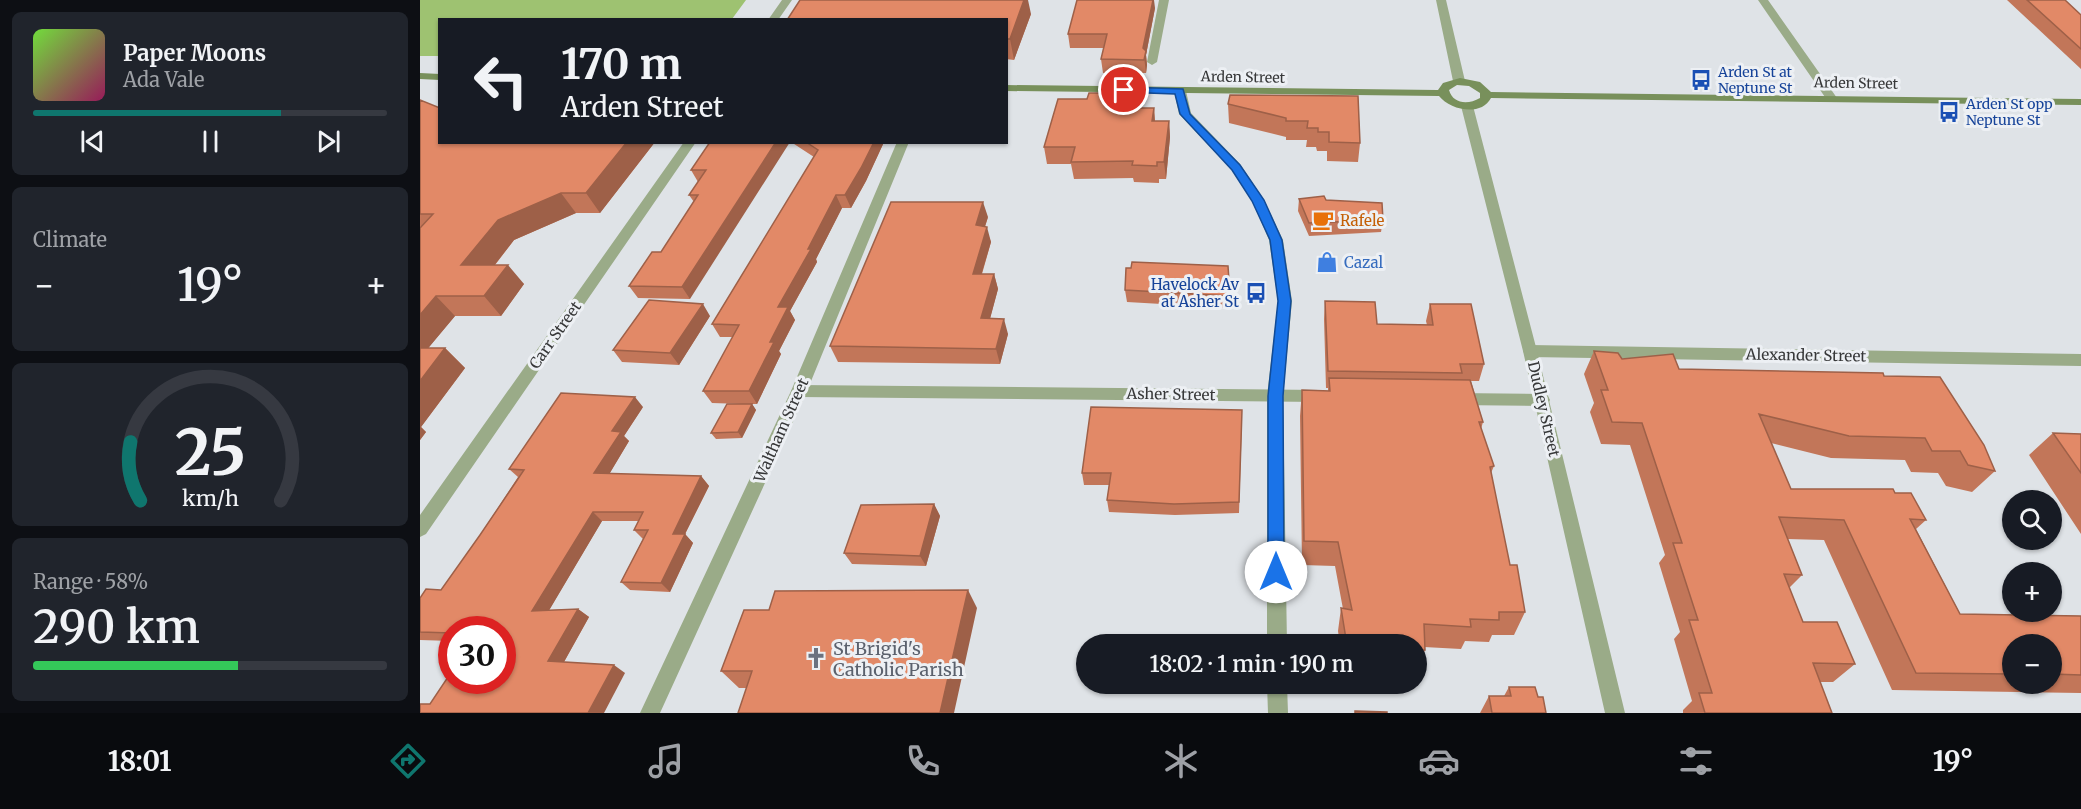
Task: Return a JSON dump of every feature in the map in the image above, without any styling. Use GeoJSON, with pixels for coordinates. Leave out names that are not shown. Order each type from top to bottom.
{"type":"FeatureCollection","features":[{"type":"Feature","properties":{"kind":"main road"},"geometry":{"type":"LineString","coordinates":[[420,76],[438,76]]}},
{"type":"Feature","properties":{"kind":"main road"},"geometry":{"type":"LineString","coordinates":[[1459,81],[1479,86],[1486,95],[1481,103],[1467,106],[1452,103],[1442,93],[1449,83],[1459,81]]}},
{"type":"Feature","properties":{"kind":"main road","name":"Arden Street"},"geometry":{"type":"LineString","coordinates":[[1008,88],[1442,93]]}},
{"type":"Feature","properties":{"kind":"main road","name":"Arden Street"},"geometry":{"type":"LineString","coordinates":[[1486,95],[2081,102]]}},
{"type":"Feature","properties":{"kind":"street"},"geometry":{"type":"LineString","coordinates":[[774,18],[787,0]]}},
{"type":"Feature","properties":{"kind":"street"},"geometry":{"type":"LineString","coordinates":[[1152,62],[1164,0]]}},
{"type":"Feature","properties":{"kind":"street"},"geometry":{"type":"LineString","coordinates":[[1441,0],[1459,81]]}},
{"type":"Feature","properties":{"kind":"street"},"geometry":{"type":"LineString","coordinates":[[1763,0],[1831,98]]}},
{"type":"Feature","properties":{"kind":"street"},"geometry":{"type":"LineString","coordinates":[[1180,91],[1185,114],[1236,167],[1258,200],[1276,240],[1285,301],[1275,396],[1277,634]]}},
{"type":"Feature","properties":{"kind":"street","name":"Dudley Street"},"geometry":{"type":"LineString","coordinates":[[1467,106],[1542,400],[1615,713]]}},
{"type":"Feature","properties":{"kind":"street","name":"Carr Street"},"geometry":{"type":"LineString","coordinates":[[420,529],[689,144]]}},
{"type":"Feature","properties":{"kind":"street","name":"Waltham Street"},"geometry":{"type":"LineString","coordinates":[[650,713],[799,391],[902,144]]}},
{"type":"Feature","properties":{"kind":"street","name":"Alexander Street"},"geometry":{"type":"LineString","coordinates":[[1530,351],[2081,360]]}},
{"type":"Feature","properties":{"kind":"street","name":"Asher Street"},"geometry":{"type":"LineString","coordinates":[[799,391],[1331,396]]}},
{"type":"Feature","properties":{"kind":"street"},"geometry":{"type":"LineString","coordinates":[[1435,398],[1542,400]]}},
{"type":"Feature","properties":{"kind":"street"},"geometry":{"type":"LineString","coordinates":[[1277,694],[1278,713]]}},
{"type":"Feature","properties":{"kind":"green space"},"geometry":{"type":"Polygon","coordinates":[[[420,0],[746,0],[733,18],[438,18],[438,56],[420,56],[420,0]]]}},
{"type":"Feature","properties":{"kind":"building"},"geometry":{"type":"Polygon","coordinates":[[[800,0],[1024,0],[1010,39],[1008,39],[1008,18],[788,18],[800,0]]]}},
{"type":"Feature","properties":{"kind":"building"},"geometry":{"type":"Polygon","coordinates":[[[1077,0],[1153,0],[1143,48],[1146,51],[1144,60],[1101,59],[1107,34],[1068,34],[1077,0]]]}},
{"type":"Feature","properties":{"kind":"building"},"geometry":{"type":"Polygon","coordinates":[[[2027,0],[2065,0],[2081,15],[2081,49],[2027,0]]]}},
{"type":"Feature","properties":{"kind":"building"},"geometry":{"type":"Polygon","coordinates":[[[1089,93],[1113,93],[1109,108],[1154,108],[1152,121],[1169,121],[1164,162],[1157,162],[1157,166],[1132,165],[1133,161],[1071,162],[1075,147],[1044,147],[1058,99],[1087,99],[1089,93]]]}},
{"type":"Feature","properties":{"kind":"building"},"geometry":{"type":"Polygon","coordinates":[[[1230,95],[1358,96],[1360,143],[1329,142],[1329,132],[1318,132],[1318,128],[1307,128],[1308,121],[1286,121],[1286,118],[1228,104],[1230,95]]]}},
{"type":"Feature","properties":{"kind":"building"},"geometry":{"type":"Polygon","coordinates":[[[420,100],[438,107],[438,144],[625,144],[586,193],[561,193],[498,220],[461,265],[508,265],[484,296],[436,296],[420,315],[420,228],[433,214],[420,214],[420,100]]]}},
{"type":"Feature","properties":{"kind":"building"},"geometry":{"type":"Polygon","coordinates":[[[709,144],[775,144],[682,287],[629,286],[652,252],[661,252],[698,195],[689,195],[706,170],[691,170],[709,144]]]}},
{"type":"Feature","properties":{"kind":"building"},"geometry":{"type":"Polygon","coordinates":[[[809,144],[873,144],[845,195],[836,195],[808,249],[811,249],[778,307],[788,307],[770,342],[774,342],[749,391],[703,391],[739,325],[712,324],[818,150],[809,144]]]}},
{"type":"Feature","properties":{"kind":"building"},"geometry":{"type":"Polygon","coordinates":[[[1324,196],[1326,200],[1382,203],[1383,220],[1309,223],[1299,199],[1324,196]]]}},
{"type":"Feature","properties":{"kind":"building"},"geometry":{"type":"Polygon","coordinates":[[[891,202],[983,202],[976,225],[987,227],[973,274],[994,274],[981,318],[1004,319],[996,349],[830,346],[891,202]]]}},
{"type":"Feature","properties":{"kind":"building"},"geometry":{"type":"Polygon","coordinates":[[[1132,262],[1228,266],[1230,296],[1125,290],[1126,268],[1131,268],[1132,262]]]}},
{"type":"Feature","properties":{"kind":"building"},"geometry":{"type":"Polygon","coordinates":[[[649,300],[703,304],[670,353],[613,350],[649,300]]]}},
{"type":"Feature","properties":{"kind":"building"},"geometry":{"type":"Polygon","coordinates":[[[1325,301],[1375,302],[1377,324],[1433,325],[1430,304],[1471,304],[1484,364],[1460,364],[1462,373],[1328,371],[1325,301]]]}},
{"type":"Feature","properties":{"kind":"building"},"geometry":{"type":"Polygon","coordinates":[[[420,348],[445,348],[420,381],[420,348]]]}},
{"type":"Feature","properties":{"kind":"building"},"geometry":{"type":"Polygon","coordinates":[[[1594,351],[1618,353],[1622,359],[1673,354],[1679,369],[1883,373],[1884,376],[1940,377],[1984,445],[1995,471],[1968,465],[1960,451],[1932,451],[1925,438],[1849,436],[1759,414],[1791,489],[1893,489],[1895,493],[1911,493],[1926,520],[1910,519],[1960,614],[2002,615],[2002,622],[2062,622],[2062,616],[2081,616],[2081,675],[2062,674],[2062,634],[2002,634],[2002,674],[1916,673],[1844,520],[1779,517],[1802,575],[1784,574],[1803,622],[1837,622],[1855,664],[1813,663],[1832,713],[1705,713],[1699,693],[1712,693],[1689,620],[1698,620],[1673,543],[1682,543],[1642,423],[1612,422],[1601,390],[1608,390],[1594,351]]]}},
{"type":"Feature","properties":{"kind":"building"},"geometry":{"type":"Polygon","coordinates":[[[1329,378],[1470,380],[1483,422],[1479,422],[1494,466],[1490,467],[1510,565],[1517,565],[1525,612],[1499,612],[1499,620],[1470,619],[1471,627],[1424,624],[1424,634],[1345,634],[1341,608],[1352,610],[1338,542],[1304,541],[1302,390],[1330,391],[1329,378]]]}},
{"type":"Feature","properties":{"kind":"building"},"geometry":{"type":"Polygon","coordinates":[[[561,393],[635,397],[612,431],[621,432],[594,473],[701,476],[673,534],[685,534],[661,583],[621,582],[648,530],[634,530],[643,512],[593,512],[532,611],[578,609],[548,661],[614,665],[588,713],[420,713],[420,704],[430,704],[438,692],[438,694],[516,694],[516,616],[438,616],[438,633],[420,632],[420,598],[426,589],[441,590],[524,470],[509,469],[561,393]]]}},
{"type":"Feature","properties":{"kind":"building"},"geometry":{"type":"Polygon","coordinates":[[[727,404],[752,404],[738,432],[711,433],[727,404]]]}},
{"type":"Feature","properties":{"kind":"building"},"geometry":{"type":"Polygon","coordinates":[[[1091,407],[1242,410],[1239,502],[1174,504],[1107,500],[1111,473],[1082,473],[1091,407]]]}},
{"type":"Feature","properties":{"kind":"building"},"geometry":{"type":"Polygon","coordinates":[[[2053,433],[2081,434],[2081,473],[2053,433]]]}},
{"type":"Feature","properties":{"kind":"building"},"geometry":{"type":"Polygon","coordinates":[[[934,504],[920,556],[844,553],[861,505],[934,504]]]}},
{"type":"Feature","properties":{"kind":"building"},"geometry":{"type":"Polygon","coordinates":[[[968,590],[940,713],[738,713],[752,671],[721,671],[744,610],[769,610],[775,591],[968,590]]]}},
{"type":"Feature","properties":{"kind":"building"},"geometry":{"type":"Polygon","coordinates":[[[1509,687],[1535,687],[1538,697],[1543,697],[1546,713],[1492,713],[1489,696],[1511,696],[1509,687]]]}},
{"type":"Feature","properties":{"kind":"building"},"geometry":{"type":"Polygon","coordinates":[[[1355,711],[1387,712],[1387,713],[1355,713],[1355,711]]]}},
{"type":"Feature","properties":{"kind":"place","name":"Arden St at Neptune St"},"geometry":{"type":"Point","coordinates":[1701,80]}},
{"type":"Feature","properties":{"kind":"place","name":"Arden St opp Neptune St"},"geometry":{"type":"Point","coordinates":[1949,112]}},
{"type":"Feature","properties":{"kind":"place","name":"Rafele"},"geometry":{"type":"Point","coordinates":[1323,220]}},
{"type":"Feature","properties":{"kind":"place","name":"Cazal"},"geometry":{"type":"Point","coordinates":[1327,262]}},
{"type":"Feature","properties":{"kind":"place","name":"Havelock Av at Asher St"},"geometry":{"type":"Point","coordinates":[1256,293]}},
{"type":"Feature","properties":{"kind":"place","name":"St Brigid's Catholic Parish"},"geometry":{"type":"Point","coordinates":[816,658]}},
{"type":"Feature","properties":{"kind":"route"},"geometry":{"type":"LineString","coordinates":[[1124,90],[1180,91],[1185,114],[1236,167],[1258,200],[1276,240],[1285,301],[1275,396],[1276,572]]}}]}
